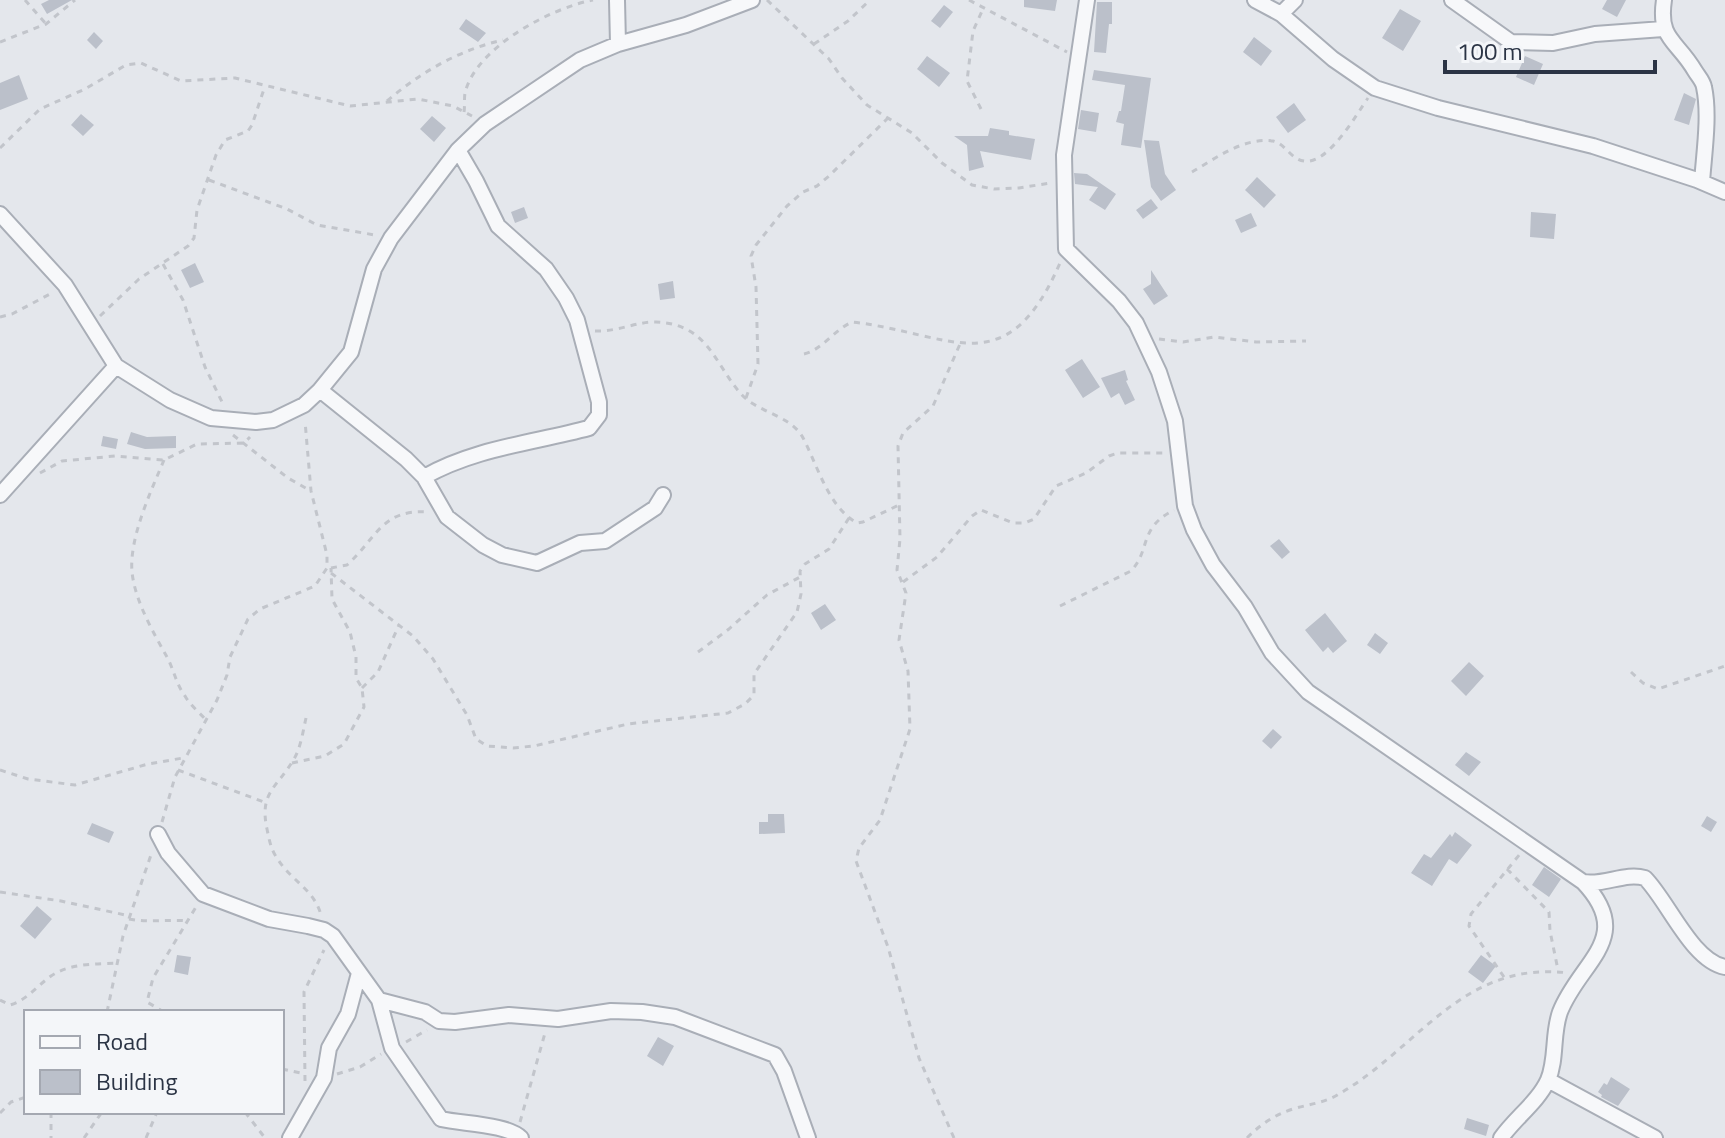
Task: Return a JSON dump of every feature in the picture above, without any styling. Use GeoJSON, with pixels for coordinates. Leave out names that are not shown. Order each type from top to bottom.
{"type":"FeatureCollection","features":[{"type":"Feature","properties":{"kind":"street"},"geometry":{"type":"LineString","coordinates":[[617,0],[618,44]]}},
{"type":"Feature","properties":{"kind":"street"},"geometry":{"type":"LineString","coordinates":[[0,214],[65,285],[116,366],[170,400],[232,427],[273,420],[304,405],[351,352],[374,269],[391,238],[458,150],[485,124],[580,60],[618,44],[686,25],[752,0]]}},
{"type":"Feature","properties":{"kind":"street"},"geometry":{"type":"LineString","coordinates":[[1087,0],[1063,180],[1066,249],[1119,301],[1144,338],[1175,421],[1185,506],[1213,565],[1245,607],[1272,653],[1294,678],[1322,701],[1583,882],[1600,903],[1606,927],[1599,952],[1560,1012],[1548,1080],[1501,1138]]}},
{"type":"Feature","properties":{"kind":"street"},"geometry":{"type":"LineString","coordinates":[[1255,0],[1281,14],[1333,59],[1375,88],[1438,108],[1593,146],[1725,192]]}},
{"type":"Feature","properties":{"kind":"street"},"geometry":{"type":"LineString","coordinates":[[1281,14],[1295,0]]}},
{"type":"Feature","properties":{"kind":"street"},"geometry":{"type":"LineString","coordinates":[[1452,0],[1511,42],[1553,43],[1595,34],[1663,29]]}},
{"type":"Feature","properties":{"kind":"street"},"geometry":{"type":"LineString","coordinates":[[1664,0],[1663,29],[1686,55],[1704,85],[1706,138],[1702,182]]}},
{"type":"Feature","properties":{"kind":"street"},"geometry":{"type":"LineString","coordinates":[[424,477],[451,462],[589,428],[599,415],[599,402],[579,330],[566,298],[546,269],[498,226],[458,150]]}},
{"type":"Feature","properties":{"kind":"street"},"geometry":{"type":"LineString","coordinates":[[0,495],[116,366]]}},
{"type":"Feature","properties":{"kind":"street"},"geometry":{"type":"LineString","coordinates":[[320,390],[406,459],[424,477],[447,517],[483,545],[502,555],[537,563],[580,543],[605,541],[655,508],[663,495]]}},
{"type":"Feature","properties":{"kind":"street"},"geometry":{"type":"LineString","coordinates":[[158,834],[168,853],[203,894],[269,919],[324,930],[333,936],[379,1000],[392,1048],[441,1119],[519,1136]]}},
{"type":"Feature","properties":{"kind":"street"},"geometry":{"type":"LineString","coordinates":[[1583,882],[1604,883],[1628,876],[1645,878],[1698,950],[1717,966],[1725,967]]}},
{"type":"Feature","properties":{"kind":"street"},"geometry":{"type":"LineString","coordinates":[[290,1138],[325,1076],[329,1048],[353,1002],[359,973]]}},
{"type":"Feature","properties":{"kind":"street"},"geometry":{"type":"LineString","coordinates":[[379,1000],[411,1007],[439,1021],[455,1022],[509,1015],[548,1019],[611,1011],[675,1017],[775,1055],[808,1138]]}},
{"type":"Feature","properties":{"kind":"street"},"geometry":{"type":"LineString","coordinates":[[1548,1080],[1655,1138]]}},
{"type":"Feature","properties":{"kind":"path"},"geometry":{"type":"LineString","coordinates":[[25,0],[46,24]]}},
{"type":"Feature","properties":{"kind":"path"},"geometry":{"type":"LineString","coordinates":[[0,42],[46,24],[75,0]]}},
{"type":"Feature","properties":{"kind":"path"},"geometry":{"type":"LineString","coordinates":[[464,112],[465,92],[474,75],[516,31],[576,3],[593,0]]}},
{"type":"Feature","properties":{"kind":"path"},"geometry":{"type":"LineString","coordinates":[[767,0],[814,44],[867,105],[912,133],[942,163],[972,185],[994,189],[1019,188],[1063,180]]}},
{"type":"Feature","properties":{"kind":"path"},"geometry":{"type":"LineString","coordinates":[[814,44],[848,21],[870,0]]}},
{"type":"Feature","properties":{"kind":"path"},"geometry":{"type":"LineString","coordinates":[[969,0],[1077,58]]}},
{"type":"Feature","properties":{"kind":"path"},"geometry":{"type":"LineString","coordinates":[[981,109],[967,81],[973,31],[983,9]]}},
{"type":"Feature","properties":{"kind":"path"},"geometry":{"type":"LineString","coordinates":[[386,101],[425,72],[475,46],[506,40]]}},
{"type":"Feature","properties":{"kind":"path"},"geometry":{"type":"LineString","coordinates":[[0,148],[40,109],[85,89],[126,65],[141,63],[181,81],[235,78],[350,106],[418,99],[453,106],[485,124]]}},
{"type":"Feature","properties":{"kind":"path"},"geometry":{"type":"LineString","coordinates":[[92,325],[139,279],[188,246],[194,238],[197,210],[216,155],[225,140],[248,131],[266,84]]}},
{"type":"Feature","properties":{"kind":"path"},"geometry":{"type":"LineString","coordinates":[[1192,172],[1243,143],[1277,142],[1295,158],[1306,162],[1313,160],[1335,144],[1375,88]]}},
{"type":"Feature","properties":{"kind":"path"},"geometry":{"type":"LineString","coordinates":[[746,398],[758,364],[756,287],[751,256],[756,245],[787,206],[829,176],[887,118]]}},
{"type":"Feature","properties":{"kind":"path"},"geometry":{"type":"LineString","coordinates":[[208,179],[257,197],[317,225],[391,238]]}},
{"type":"Feature","properties":{"kind":"path"},"geometry":{"type":"LineString","coordinates":[[804,354],[814,352],[834,332],[852,322],[960,344],[1004,336],[1020,326],[1040,302],[1066,249]]}},
{"type":"Feature","properties":{"kind":"path"},"geometry":{"type":"LineString","coordinates":[[163,264],[183,300],[205,367],[232,427],[244,443],[288,478],[311,491]]}},
{"type":"Feature","properties":{"kind":"path"},"geometry":{"type":"LineString","coordinates":[[0,317],[12,314],[65,285]]}},
{"type":"Feature","properties":{"kind":"path"},"geometry":{"type":"LineString","coordinates":[[579,330],[624,329],[654,321],[695,335],[713,351],[746,398],[801,434],[818,475],[849,518],[857,523],[863,522],[899,505]]}},
{"type":"Feature","properties":{"kind":"path"},"geometry":{"type":"LineString","coordinates":[[1144,338],[1183,342],[1214,337],[1256,342],[1306,341]]}},
{"type":"Feature","properties":{"kind":"path"},"geometry":{"type":"LineString","coordinates":[[954,1138],[919,1058],[888,947],[856,861],[859,848],[880,820],[910,729],[908,671],[899,640],[906,593],[897,570],[898,446],[903,433],[933,406],[960,344]]}},
{"type":"Feature","properties":{"kind":"path"},"geometry":{"type":"LineString","coordinates":[[291,763],[325,756],[344,744],[364,707],[362,688],[356,678],[356,657],[350,632],[332,599],[330,570],[311,491],[304,405]]}},
{"type":"Feature","properties":{"kind":"path"},"geometry":{"type":"LineString","coordinates":[[35,476],[62,461],[86,457],[164,460],[197,444],[244,443],[255,430],[256,422]]}},
{"type":"Feature","properties":{"kind":"path"},"geometry":{"type":"LineString","coordinates":[[902,583],[937,557],[972,516],[981,510],[1013,523],[1025,523],[1034,519],[1056,486],[1086,473],[1109,456],[1118,453],[1180,452]]}},
{"type":"Feature","properties":{"kind":"path"},"geometry":{"type":"LineString","coordinates":[[164,460],[148,497],[135,544],[132,571],[146,615],[174,677],[185,697],[206,720]]}},
{"type":"Feature","properties":{"kind":"path"},"geometry":{"type":"LineString","coordinates":[[1060,606],[1131,571],[1153,525],[1160,517],[1185,506]]}},
{"type":"Feature","properties":{"kind":"path"},"geometry":{"type":"LineString","coordinates":[[107,1010],[129,918],[178,770],[227,675],[230,657],[248,619],[260,609],[315,586],[330,570],[347,565],[381,525],[399,513],[428,512],[447,517]]}},
{"type":"Feature","properties":{"kind":"path"},"geometry":{"type":"LineString","coordinates":[[330,570],[413,636],[433,659],[467,715],[476,739],[487,746],[534,746],[628,724],[728,713],[745,704],[754,695],[754,674],[797,612],[801,594],[800,571],[805,564],[829,549],[849,518]]}},
{"type":"Feature","properties":{"kind":"path"},"geometry":{"type":"LineString","coordinates":[[698,652],[767,595],[800,577]]}},
{"type":"Feature","properties":{"kind":"path"},"geometry":{"type":"LineString","coordinates":[[362,688],[378,672],[399,625]]}},
{"type":"Feature","properties":{"kind":"path"},"geometry":{"type":"LineString","coordinates":[[1631,672],[1643,683],[1658,689],[1725,666]]}},
{"type":"Feature","properties":{"kind":"path"},"geometry":{"type":"LineString","coordinates":[[303,1089],[306,1075],[304,992],[318,969],[325,948],[324,930],[318,902],[274,855],[263,811],[264,802],[296,757],[306,718]]}},
{"type":"Feature","properties":{"kind":"path"},"geometry":{"type":"LineString","coordinates":[[0,770],[28,779],[75,785],[148,764],[184,758]]}},
{"type":"Feature","properties":{"kind":"path"},"geometry":{"type":"LineString","coordinates":[[178,770],[264,802]]}},
{"type":"Feature","properties":{"kind":"path"},"geometry":{"type":"LineString","coordinates":[[1504,977],[1469,926],[1471,914],[1529,844]]}},
{"type":"Feature","properties":{"kind":"path"},"geometry":{"type":"LineString","coordinates":[[1507,869],[1549,912],[1559,972]]}},
{"type":"Feature","properties":{"kind":"path"},"geometry":{"type":"LineString","coordinates":[[0,892],[61,901],[146,923],[167,919],[188,921]]}},
{"type":"Feature","properties":{"kind":"path"},"geometry":{"type":"LineString","coordinates":[[161,1010],[147,1002],[153,978],[203,894]]}},
{"type":"Feature","properties":{"kind":"path"},"geometry":{"type":"LineString","coordinates":[[0,1000],[10,1005],[19,1002],[64,968],[119,963]]}},
{"type":"Feature","properties":{"kind":"path"},"geometry":{"type":"LineString","coordinates":[[1247,1138],[1276,1115],[1339,1094],[1380,1065],[1448,1007],[1472,992],[1504,977],[1559,972],[1582,975]]}},
{"type":"Feature","properties":{"kind":"path"},"geometry":{"type":"LineString","coordinates":[[519,1136],[548,1019]]}},
{"type":"Feature","properties":{"kind":"path"},"geometry":{"type":"LineString","coordinates":[[284,1070],[325,1076],[360,1067],[439,1021]]}},
{"type":"Feature","properties":{"kind":"path"},"geometry":{"type":"LineString","coordinates":[[0,1113],[11,1102],[24,1098]]}},
{"type":"Feature","properties":{"kind":"path"},"geometry":{"type":"LineString","coordinates":[[51,1114],[51,1138]]}},
{"type":"Feature","properties":{"kind":"path"},"geometry":{"type":"LineString","coordinates":[[84,1138],[101,1114]]}},
{"type":"Feature","properties":{"kind":"path"},"geometry":{"type":"LineString","coordinates":[[146,1138],[156,1114]]}},
{"type":"Feature","properties":{"kind":"path"},"geometry":{"type":"LineString","coordinates":[[247,1114],[265,1138]]}},
{"type":"Feature","properties":{"kind":"building"},"geometry":{"type":"Polygon","coordinates":[[[49,0],[72,0],[47,14],[41,4],[49,0]]]}},
{"type":"Feature","properties":{"kind":"building"},"geometry":{"type":"Polygon","coordinates":[[[1024,0],[1057,0],[1055,11],[1024,7],[1024,0]]]}},
{"type":"Feature","properties":{"kind":"building"},"geometry":{"type":"Polygon","coordinates":[[[1607,0],[1626,0],[1617,17],[1602,9],[1607,0]]]}},
{"type":"Feature","properties":{"kind":"building"},"geometry":{"type":"Polygon","coordinates":[[[1097,2],[1112,2],[1112,24],[1109,24],[1106,53],[1094,52],[1097,2]]]}},
{"type":"Feature","properties":{"kind":"building"},"geometry":{"type":"Polygon","coordinates":[[[944,5],[953,12],[940,28],[931,21],[944,5]]]}},
{"type":"Feature","properties":{"kind":"building"},"geometry":{"type":"Polygon","coordinates":[[[1400,9],[1421,21],[1403,51],[1382,38],[1400,9]]]}},
{"type":"Feature","properties":{"kind":"building"},"geometry":{"type":"Polygon","coordinates":[[[466,19],[486,33],[478,42],[459,29],[466,19]]]}},
{"type":"Feature","properties":{"kind":"building"},"geometry":{"type":"Polygon","coordinates":[[[94,32],[103,41],[96,49],[87,40],[94,32]]]}},
{"type":"Feature","properties":{"kind":"building"},"geometry":{"type":"Polygon","coordinates":[[[1254,37],[1272,51],[1261,66],[1243,52],[1254,37]]]}},
{"type":"Feature","properties":{"kind":"building"},"geometry":{"type":"Polygon","coordinates":[[[927,56],[950,73],[939,87],[917,69],[927,56]]]}},
{"type":"Feature","properties":{"kind":"building"},"geometry":{"type":"Polygon","coordinates":[[[1525,56],[1543,64],[1534,85],[1516,77],[1525,56]]]}},
{"type":"Feature","properties":{"kind":"building"},"geometry":{"type":"Polygon","coordinates":[[[1094,70],[1151,78],[1141,148],[1121,145],[1124,124],[1116,122],[1125,85],[1092,80],[1094,70]]]}},
{"type":"Feature","properties":{"kind":"building"},"geometry":{"type":"Polygon","coordinates":[[[19,75],[28,99],[0,110],[0,83],[19,75]]]}},
{"type":"Feature","properties":{"kind":"building"},"geometry":{"type":"Polygon","coordinates":[[[1684,93],[1696,99],[1689,125],[1674,120],[1684,93]]]}},
{"type":"Feature","properties":{"kind":"building"},"geometry":{"type":"Polygon","coordinates":[[[1294,103],[1306,120],[1288,133],[1276,117],[1294,103]]]}},
{"type":"Feature","properties":{"kind":"building"},"geometry":{"type":"Polygon","coordinates":[[[1081,110],[1099,113],[1096,132],[1078,129],[1081,110]]]}},
{"type":"Feature","properties":{"kind":"building"},"geometry":{"type":"Polygon","coordinates":[[[81,114],[94,125],[83,136],[71,125],[81,114]]]}},
{"type":"Feature","properties":{"kind":"building"},"geometry":{"type":"Polygon","coordinates":[[[432,116],[446,128],[434,142],[420,129],[432,116]]]}},
{"type":"Feature","properties":{"kind":"building"},"geometry":{"type":"Polygon","coordinates":[[[990,128],[1035,139],[1031,160],[980,151],[984,167],[969,171],[967,145],[954,136],[988,136],[990,128]]]}},
{"type":"Feature","properties":{"kind":"building"},"geometry":{"type":"Polygon","coordinates":[[[1144,140],[1159,141],[1165,174],[1176,190],[1161,201],[1151,187],[1144,140]]]}},
{"type":"Feature","properties":{"kind":"building"},"geometry":{"type":"Polygon","coordinates":[[[1074,173],[1087,174],[1116,194],[1105,210],[1089,200],[1098,187],[1075,184],[1074,173]]]}},
{"type":"Feature","properties":{"kind":"building"},"geometry":{"type":"Polygon","coordinates":[[[1257,177],[1276,195],[1264,208],[1245,190],[1257,177]]]}},
{"type":"Feature","properties":{"kind":"building"},"geometry":{"type":"Polygon","coordinates":[[[1151,199],[1158,208],[1143,219],[1136,210],[1151,199]]]}},
{"type":"Feature","properties":{"kind":"building"},"geometry":{"type":"Polygon","coordinates":[[[524,207],[528,218],[515,223],[511,212],[524,207]]]}},
{"type":"Feature","properties":{"kind":"building"},"geometry":{"type":"Polygon","coordinates":[[[1531,212],[1556,214],[1554,239],[1530,237],[1531,212]]]}},
{"type":"Feature","properties":{"kind":"building"},"geometry":{"type":"Polygon","coordinates":[[[1251,213],[1257,226],[1241,233],[1235,220],[1251,213]]]}},
{"type":"Feature","properties":{"kind":"building"},"geometry":{"type":"Polygon","coordinates":[[[195,263],[204,282],[190,288],[181,270],[195,263]]]}},
{"type":"Feature","properties":{"kind":"building"},"geometry":{"type":"Polygon","coordinates":[[[1151,270],[1168,296],[1154,305],[1143,289],[1151,284],[1151,270]]]}},
{"type":"Feature","properties":{"kind":"building"},"geometry":{"type":"Polygon","coordinates":[[[673,281],[675,298],[660,300],[658,284],[673,281]]]}},
{"type":"Feature","properties":{"kind":"building"},"geometry":{"type":"Polygon","coordinates":[[[1082,359],[1100,387],[1083,398],[1065,370],[1082,359]]]}},
{"type":"Feature","properties":{"kind":"building"},"geometry":{"type":"Polygon","coordinates":[[[1125,370],[1126,381],[1135,400],[1125,405],[1119,393],[1111,398],[1101,378],[1125,370]]]}},
{"type":"Feature","properties":{"kind":"building"},"geometry":{"type":"Polygon","coordinates":[[[131,432],[147,437],[176,436],[176,448],[145,449],[127,444],[131,432]]]}},
{"type":"Feature","properties":{"kind":"building"},"geometry":{"type":"Polygon","coordinates":[[[103,436],[118,439],[116,449],[101,446],[103,436]]]}},
{"type":"Feature","properties":{"kind":"building"},"geometry":{"type":"Polygon","coordinates":[[[1279,539],[1290,552],[1282,559],[1270,546],[1279,539]]]}},
{"type":"Feature","properties":{"kind":"building"},"geometry":{"type":"Polygon","coordinates":[[[825,604],[836,620],[821,630],[811,613],[825,604]]]}},
{"type":"Feature","properties":{"kind":"building"},"geometry":{"type":"Polygon","coordinates":[[[1325,613],[1347,641],[1333,653],[1328,647],[1323,652],[1305,630],[1325,613]]]}},
{"type":"Feature","properties":{"kind":"building"},"geometry":{"type":"Polygon","coordinates":[[[1375,633],[1388,643],[1380,654],[1367,645],[1375,633]]]}},
{"type":"Feature","properties":{"kind":"building"},"geometry":{"type":"Polygon","coordinates":[[[1469,662],[1484,676],[1466,696],[1451,681],[1469,662]]]}},
{"type":"Feature","properties":{"kind":"building"},"geometry":{"type":"Polygon","coordinates":[[[1273,729],[1282,737],[1271,749],[1262,741],[1273,729]]]}},
{"type":"Feature","properties":{"kind":"building"},"geometry":{"type":"Polygon","coordinates":[[[1466,752],[1481,762],[1469,776],[1455,765],[1466,752]]]}},
{"type":"Feature","properties":{"kind":"building"},"geometry":{"type":"Polygon","coordinates":[[[768,814],[784,814],[785,833],[759,834],[759,822],[768,822],[768,814]]]}},
{"type":"Feature","properties":{"kind":"building"},"geometry":{"type":"Polygon","coordinates":[[[1707,816],[1717,822],[1711,832],[1701,826],[1707,816]]]}},
{"type":"Feature","properties":{"kind":"building"},"geometry":{"type":"Polygon","coordinates":[[[92,823],[114,832],[109,843],[87,834],[92,823]]]}},
{"type":"Feature","properties":{"kind":"building"},"geometry":{"type":"Polygon","coordinates":[[[1455,832],[1472,845],[1457,864],[1449,859],[1432,886],[1411,873],[1424,854],[1431,858],[1455,832]]]}},
{"type":"Feature","properties":{"kind":"building"},"geometry":{"type":"Polygon","coordinates":[[[1544,867],[1561,879],[1549,897],[1532,885],[1544,867]]]}},
{"type":"Feature","properties":{"kind":"building"},"geometry":{"type":"Polygon","coordinates":[[[37,906],[52,919],[35,939],[20,926],[37,906]]]}},
{"type":"Feature","properties":{"kind":"building"},"geometry":{"type":"Polygon","coordinates":[[[177,955],[191,957],[188,975],[174,972],[177,955]]]}},
{"type":"Feature","properties":{"kind":"building"},"geometry":{"type":"Polygon","coordinates":[[[1481,955],[1496,966],[1483,983],[1468,972],[1481,955]]]}},
{"type":"Feature","properties":{"kind":"building"},"geometry":{"type":"Polygon","coordinates":[[[658,1037],[674,1046],[663,1066],[647,1056],[658,1037]]]}},
{"type":"Feature","properties":{"kind":"building"},"geometry":{"type":"Polygon","coordinates":[[[1611,1077],[1630,1089],[1618,1106],[1598,1092],[1611,1077]]]}},
{"type":"Feature","properties":{"kind":"building"},"geometry":{"type":"Polygon","coordinates":[[[1467,1118],[1489,1125],[1486,1136],[1464,1129],[1467,1118]]]}}]}
